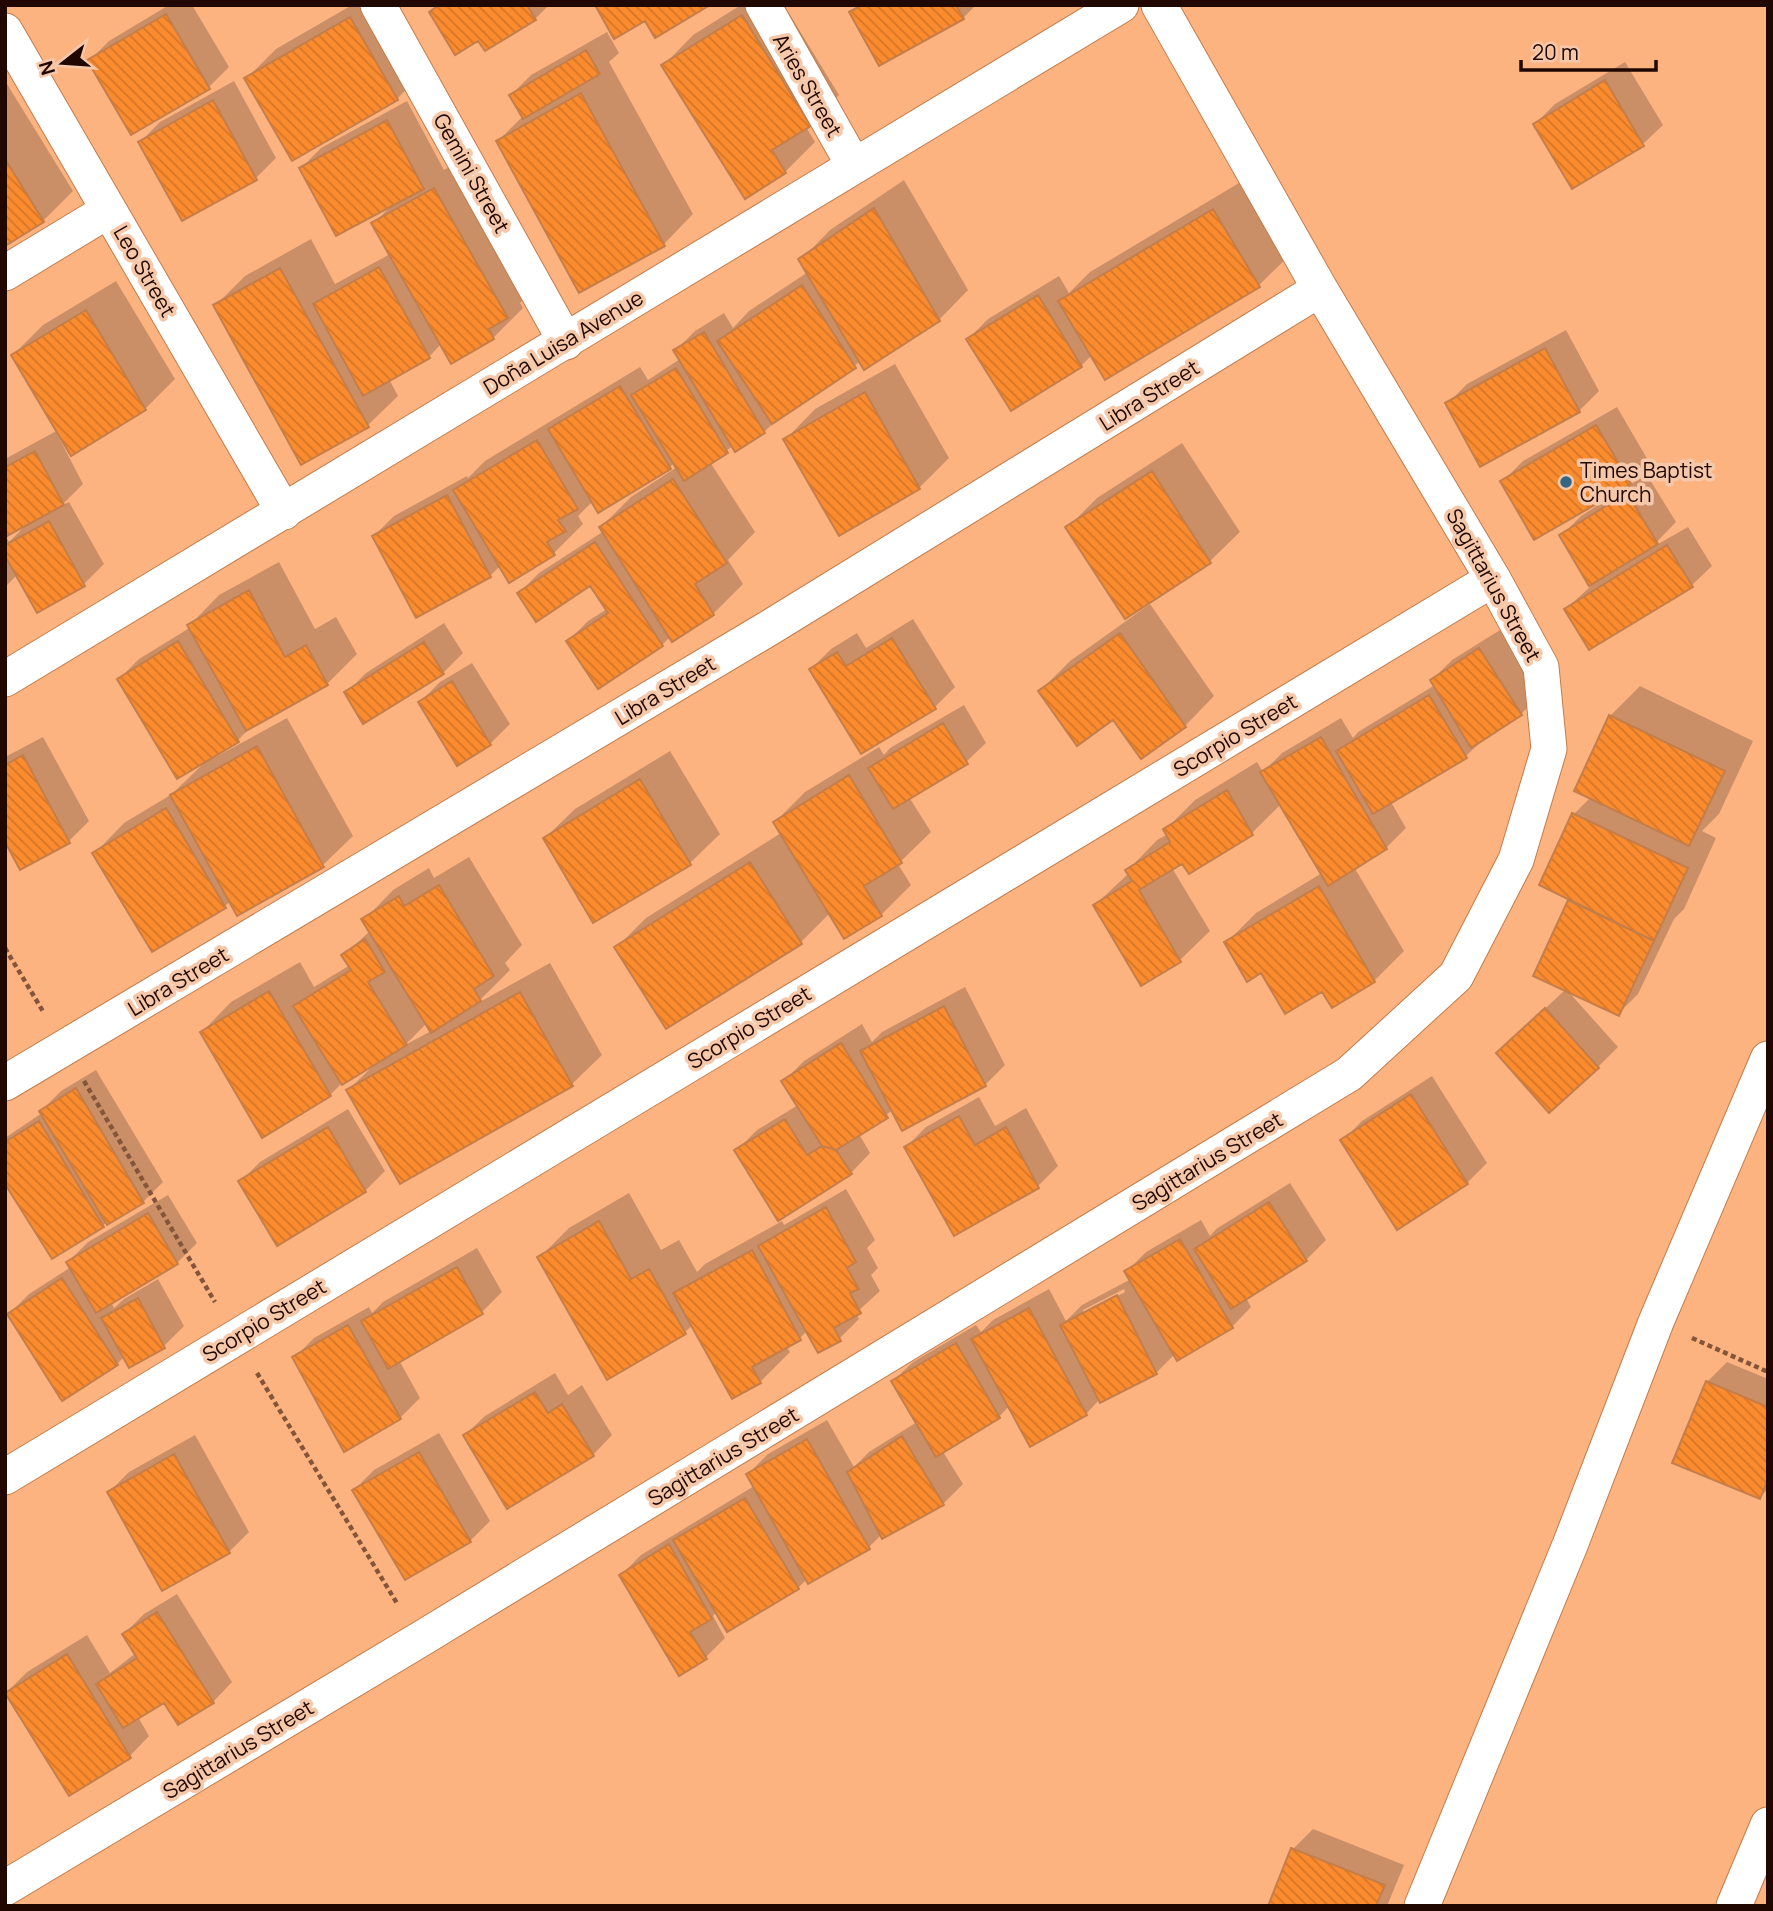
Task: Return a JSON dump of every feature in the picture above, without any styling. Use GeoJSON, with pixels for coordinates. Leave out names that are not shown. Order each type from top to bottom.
{"type":"FeatureCollection","features":[{"type":"Feature","properties":{"kind":"street","name":"Gemini Street"},"geometry":{"type":"LineString","coordinates":[[378,5],[566,342]]}},
{"type":"Feature","properties":{"kind":"street","name":"Aries Street"},"geometry":{"type":"LineString","coordinates":[[763,5],[853,164]]}},
{"type":"Feature","properties":{"kind":"street","name":"Doña Luisa Avenue"},"geometry":{"type":"LineString","coordinates":[[5,679],[566,342],[853,164],[1121,5]]}},
{"type":"Feature","properties":{"kind":"street","name":"Sagittarius Street"},"geometry":{"type":"LineString","coordinates":[[5,1888],[419,1640],[1349,1074],[1456,976],[1516,860],[1549,749],[1541,667],[1493,579],[1320,289],[1159,5]]}},
{"type":"Feature","properties":{"kind":"street","name":"Leo Street"},"geometry":{"type":"LineString","coordinates":[[5,31],[284,512]]}},
{"type":"Feature","properties":{"kind":"street"},"geometry":{"type":"LineString","coordinates":[[5,273],[109,210]]}},
{"type":"Feature","properties":{"kind":"street","name":"Libra Street"},"geometry":{"type":"LineString","coordinates":[[5,1083],[769,628],[1320,289]]}},
{"type":"Feature","properties":{"kind":"street","name":"Scorpio Street"},"geometry":{"type":"LineString","coordinates":[[5,1477],[1493,579]]}},
{"type":"Feature","properties":{"kind":"street"},"geometry":{"type":"LineString","coordinates":[[1422,1906],[1570,1545],[1656,1322],[1768,1059]]}},
{"type":"Feature","properties":{"kind":"street"},"geometry":{"type":"LineString","coordinates":[[1734,1906],[1768,1825]]}},
{"type":"Feature","properties":{"kind":"path"},"geometry":{"type":"LineString","coordinates":[[5,948],[419,1640]]}},
{"type":"Feature","properties":{"kind":"path"},"geometry":{"type":"LineString","coordinates":[[1656,1322],[1768,1372]]}},
{"type":"Feature","properties":{"kind":"building"},"geometry":{"type":"Polygon","coordinates":[[[439,5],[527,5],[536,20],[485,51],[478,41],[455,55],[429,12],[439,5]]]}},
{"type":"Feature","properties":{"kind":"building"},"geometry":{"type":"Polygon","coordinates":[[[595,5],[710,5],[655,38],[645,21],[614,39],[595,5]]]}},
{"type":"Feature","properties":{"kind":"building"},"geometry":{"type":"Polygon","coordinates":[[[862,5],[956,5],[964,19],[879,66],[849,12],[862,5]]]}},
{"type":"Feature","properties":{"kind":"building"},"geometry":{"type":"Polygon","coordinates":[[[166,14],[210,89],[131,135],[87,60],[166,14]]]}},
{"type":"Feature","properties":{"kind":"building"},"geometry":{"type":"Polygon","coordinates":[[[742,15],[811,126],[772,150],[786,173],[745,199],[661,65],[742,15]]]}},
{"type":"Feature","properties":{"kind":"building"},"geometry":{"type":"Polygon","coordinates":[[[350,17],[398,100],[292,161],[244,78],[350,17]]]}},
{"type":"Feature","properties":{"kind":"building"},"geometry":{"type":"Polygon","coordinates":[[[586,50],[600,74],[523,119],[509,95],[586,50]]]}},
{"type":"Feature","properties":{"kind":"building"},"geometry":{"type":"Polygon","coordinates":[[[1605,80],[1644,146],[1572,189],[1533,124],[1605,80]]]}},
{"type":"Feature","properties":{"kind":"building"},"geometry":{"type":"Polygon","coordinates":[[[581,93],[665,246],[579,293],[496,141],[581,93]]]}},
{"type":"Feature","properties":{"kind":"building"},"geometry":{"type":"Polygon","coordinates":[[[213,100],[257,180],[182,221],[138,142],[213,100]]]}},
{"type":"Feature","properties":{"kind":"building"},"geometry":{"type":"Polygon","coordinates":[[[387,120],[424,189],[336,236],[299,168],[387,120]]]}},
{"type":"Feature","properties":{"kind":"building"},"geometry":{"type":"Polygon","coordinates":[[[5,159],[44,222],[5,246],[5,159]]]}},
{"type":"Feature","properties":{"kind":"building"},"geometry":{"type":"Polygon","coordinates":[[[434,188],[508,318],[489,329],[494,339],[451,364],[371,223],[434,188]]]}},
{"type":"Feature","properties":{"kind":"building"},"geometry":{"type":"Polygon","coordinates":[[[874,208],[940,321],[864,370],[798,259],[874,208]]]}},
{"type":"Feature","properties":{"kind":"building"},"geometry":{"type":"Polygon","coordinates":[[[1213,209],[1260,287],[1105,380],[1058,301],[1213,209]]]}},
{"type":"Feature","properties":{"kind":"building"},"geometry":{"type":"Polygon","coordinates":[[[379,267],[430,358],[363,396],[313,304],[379,267]]]}},
{"type":"Feature","properties":{"kind":"building"},"geometry":{"type":"Polygon","coordinates":[[[280,268],[369,427],[301,465],[213,305],[280,268]]]}},
{"type":"Feature","properties":{"kind":"building"},"geometry":{"type":"Polygon","coordinates":[[[802,285],[856,368],[772,424],[717,341],[802,285]]]}},
{"type":"Feature","properties":{"kind":"building"},"geometry":{"type":"Polygon","coordinates":[[[1038,295],[1082,367],[1011,411],[966,339],[1038,295]]]}},
{"type":"Feature","properties":{"kind":"building"},"geometry":{"type":"Polygon","coordinates":[[[86,310],[146,410],[71,456],[11,355],[86,310]]]}},
{"type":"Feature","properties":{"kind":"building"},"geometry":{"type":"Polygon","coordinates":[[[704,332],[765,433],[735,452],[673,350],[704,332]]]}},
{"type":"Feature","properties":{"kind":"building"},"geometry":{"type":"Polygon","coordinates":[[[1545,348],[1580,412],[1480,467],[1445,403],[1545,348]]]}},
{"type":"Feature","properties":{"kind":"building"},"geometry":{"type":"Polygon","coordinates":[[[676,368],[728,453],[684,481],[631,395],[676,368]]]}},
{"type":"Feature","properties":{"kind":"building"},"geometry":{"type":"Polygon","coordinates":[[[620,386],[671,469],[598,513],[548,429],[620,386]]]}},
{"type":"Feature","properties":{"kind":"building"},"geometry":{"type":"Polygon","coordinates":[[[865,392],[920,489],[839,536],[783,439],[865,392]]]}},
{"type":"Feature","properties":{"kind":"building","name":"Times Baptist Church"},"geometry":{"type":"Polygon","coordinates":[[[1596,425],[1631,484],[1534,540],[1500,481],[1596,425]]]}},
{"type":"Feature","properties":{"kind":"building"},"geometry":{"type":"Polygon","coordinates":[[[537,440],[578,509],[558,520],[566,531],[547,542],[555,555],[509,583],[453,490],[537,440]]]}},
{"type":"Feature","properties":{"kind":"building"},"geometry":{"type":"Polygon","coordinates":[[[35,451],[64,505],[5,537],[5,467],[35,451]]]}},
{"type":"Feature","properties":{"kind":"building"},"geometry":{"type":"Polygon","coordinates":[[[1152,471],[1211,563],[1125,619],[1065,527],[1152,471]]]}},
{"type":"Feature","properties":{"kind":"building"},"geometry":{"type":"Polygon","coordinates":[[[673,479],[727,563],[695,584],[714,615],[672,642],[599,527],[673,479]]]}},
{"type":"Feature","properties":{"kind":"building"},"geometry":{"type":"Polygon","coordinates":[[[1627,493],[1658,544],[1589,586],[1559,535],[1627,493]]]}},
{"type":"Feature","properties":{"kind":"building"},"geometry":{"type":"Polygon","coordinates":[[[447,495],[491,577],[416,618],[372,536],[447,495]]]}},
{"type":"Feature","properties":{"kind":"building"},"geometry":{"type":"Polygon","coordinates":[[[49,521],[85,586],[37,613],[5,556],[5,545],[49,521]]]}},
{"type":"Feature","properties":{"kind":"building"},"geometry":{"type":"Polygon","coordinates":[[[595,542],[663,646],[598,689],[566,641],[608,613],[590,586],[536,622],[517,593],[595,542]]]}},
{"type":"Feature","properties":{"kind":"building"},"geometry":{"type":"Polygon","coordinates":[[[1667,545],[1693,587],[1589,650],[1564,609],[1667,545]]]}},
{"type":"Feature","properties":{"kind":"building"},"geometry":{"type":"Polygon","coordinates":[[[249,590],[285,657],[306,645],[328,685],[246,731],[187,625],[249,590]]]}},
{"type":"Feature","properties":{"kind":"building"},"geometry":{"type":"Polygon","coordinates":[[[1120,633],[1186,727],[1141,759],[1113,720],[1077,746],[1038,691],[1120,633]]]}},
{"type":"Feature","properties":{"kind":"building"},"geometry":{"type":"Polygon","coordinates":[[[892,638],[936,709],[861,754],[809,669],[837,652],[846,666],[892,638]]]}},
{"type":"Feature","properties":{"kind":"building"},"geometry":{"type":"Polygon","coordinates":[[[178,641],[239,742],[177,779],[117,679],[178,641]]]}},
{"type":"Feature","properties":{"kind":"building"},"geometry":{"type":"Polygon","coordinates":[[[424,642],[444,674],[363,724],[344,692],[424,642]]]}},
{"type":"Feature","properties":{"kind":"building"},"geometry":{"type":"Polygon","coordinates":[[[1479,648],[1522,715],[1471,748],[1430,680],[1479,648]]]}},
{"type":"Feature","properties":{"kind":"building"},"geometry":{"type":"Polygon","coordinates":[[[452,681],[491,745],[457,766],[418,702],[452,681]]]}},
{"type":"Feature","properties":{"kind":"building"},"geometry":{"type":"Polygon","coordinates":[[[1429,695],[1467,758],[1373,814],[1336,751],[1429,695]]]}},
{"type":"Feature","properties":{"kind":"building"},"geometry":{"type":"Polygon","coordinates":[[[1609,715],[1725,771],[1689,846],[1574,791],[1609,715]]]}},
{"type":"Feature","properties":{"kind":"building"},"geometry":{"type":"Polygon","coordinates":[[[943,723],[968,764],[893,809],[868,768],[943,723]]]}},
{"type":"Feature","properties":{"kind":"building"},"geometry":{"type":"Polygon","coordinates":[[[1321,737],[1387,849],[1328,886],[1260,772],[1321,737]]]}},
{"type":"Feature","properties":{"kind":"building"},"geometry":{"type":"Polygon","coordinates":[[[257,746],[324,867],[237,916],[170,795],[257,746]]]}},
{"type":"Feature","properties":{"kind":"building"},"geometry":{"type":"Polygon","coordinates":[[[23,755],[70,843],[20,870],[5,842],[5,765],[23,755]]]}},
{"type":"Feature","properties":{"kind":"building"},"geometry":{"type":"Polygon","coordinates":[[[849,775],[902,863],[864,886],[882,916],[844,939],[773,822],[849,775]]]}},
{"type":"Feature","properties":{"kind":"building"},"geometry":{"type":"Polygon","coordinates":[[[640,779],[691,865],[593,923],[543,838],[640,779]]]}},
{"type":"Feature","properties":{"kind":"building"},"geometry":{"type":"Polygon","coordinates":[[[1227,790],[1253,835],[1189,874],[1182,864],[1139,890],[1181,962],[1141,986],[1093,905],[1132,881],[1125,870],[1170,842],[1163,829],[1227,790]]]}},
{"type":"Feature","properties":{"kind":"building"},"geometry":{"type":"Polygon","coordinates":[[[166,808],[226,908],[152,952],[92,853],[166,808]]]}},
{"type":"Feature","properties":{"kind":"building"},"geometry":{"type":"Polygon","coordinates":[[[1572,813],[1688,868],[1654,941],[1539,885],[1572,813]]]}},
{"type":"Feature","properties":{"kind":"building"},"geometry":{"type":"Polygon","coordinates":[[[750,862],[802,944],[666,1029],[614,947],[750,862]]]}},
{"type":"Feature","properties":{"kind":"building"},"geometry":{"type":"Polygon","coordinates":[[[439,885],[494,976],[474,989],[481,1001],[431,1033],[361,919],[399,896],[404,906],[439,885]]]}},
{"type":"Feature","properties":{"kind":"building"},"geometry":{"type":"Polygon","coordinates":[[[1319,886],[1375,982],[1332,1008],[1322,992],[1285,1014],[1261,973],[1247,982],[1224,942],[1319,886]]]}},
{"type":"Feature","properties":{"kind":"building"},"geometry":{"type":"Polygon","coordinates":[[[1568,900],[1654,941],[1619,1016],[1533,976],[1568,900]]]}},
{"type":"Feature","properties":{"kind":"building"},"geometry":{"type":"Polygon","coordinates":[[[365,939],[385,972],[368,982],[407,1045],[342,1085],[293,1006],[351,970],[341,955],[365,939]]]}},
{"type":"Feature","properties":{"kind":"building"},"geometry":{"type":"Polygon","coordinates":[[[269,991],[331,1096],[262,1138],[200,1032],[269,991]]]}},
{"type":"Feature","properties":{"kind":"building"},"geometry":{"type":"Polygon","coordinates":[[[520,992],[573,1086],[400,1184],[346,1090],[520,992]]]}},
{"type":"Feature","properties":{"kind":"building"},"geometry":{"type":"Polygon","coordinates":[[[944,1006],[986,1086],[902,1131],[860,1051],[944,1006]]]}},
{"type":"Feature","properties":{"kind":"building"},"geometry":{"type":"Polygon","coordinates":[[[1545,1008],[1599,1068],[1549,1113],[1496,1053],[1545,1008]]]}},
{"type":"Feature","properties":{"kind":"building"},"geometry":{"type":"Polygon","coordinates":[[[841,1043],[888,1118],[836,1150],[822,1146],[781,1081],[841,1043]]]}},
{"type":"Feature","properties":{"kind":"building"},"geometry":{"type":"Polygon","coordinates":[[[76,1088],[144,1203],[107,1225],[39,1111],[76,1088]]]}},
{"type":"Feature","properties":{"kind":"building"},"geometry":{"type":"Polygon","coordinates":[[[1411,1094],[1468,1184],[1397,1230],[1340,1140],[1411,1094]]]}},
{"type":"Feature","properties":{"kind":"building"},"geometry":{"type":"Polygon","coordinates":[[[959,1116],[975,1145],[1006,1127],[1039,1188],[954,1236],[904,1147],[959,1116]]]}},
{"type":"Feature","properties":{"kind":"building"},"geometry":{"type":"Polygon","coordinates":[[[785,1119],[807,1155],[822,1146],[836,1150],[852,1174],[778,1221],[734,1150],[785,1119]]]}},
{"type":"Feature","properties":{"kind":"building"},"geometry":{"type":"Polygon","coordinates":[[[39,1121],[104,1227],[52,1259],[5,1184],[5,1142],[39,1121]]]}},
{"type":"Feature","properties":{"kind":"building"},"geometry":{"type":"Polygon","coordinates":[[[328,1127],[366,1192],[277,1246],[238,1181],[328,1127]]]}},
{"type":"Feature","properties":{"kind":"building"},"geometry":{"type":"Polygon","coordinates":[[[1269,1202],[1307,1261],[1231,1309],[1194,1249],[1269,1202]]]}},
{"type":"Feature","properties":{"kind":"building"},"geometry":{"type":"Polygon","coordinates":[[[826,1207],[856,1262],[847,1268],[859,1289],[850,1293],[861,1313],[834,1328],[841,1341],[818,1353],[758,1246],[826,1207]]]}},
{"type":"Feature","properties":{"kind":"building"},"geometry":{"type":"Polygon","coordinates":[[[148,1213],[178,1264],[96,1313],[66,1262],[148,1213]]]}},
{"type":"Feature","properties":{"kind":"building"},"geometry":{"type":"Polygon","coordinates":[[[599,1221],[631,1279],[649,1269],[686,1334],[607,1380],[537,1257],[599,1221]]]}},
{"type":"Feature","properties":{"kind":"building"},"geometry":{"type":"Polygon","coordinates":[[[1180,1239],[1233,1328],[1177,1361],[1124,1271],[1180,1239]]]}},
{"type":"Feature","properties":{"kind":"building"},"geometry":{"type":"Polygon","coordinates":[[[752,1250],[801,1340],[752,1367],[761,1383],[732,1399],[673,1293],[752,1250]]]}},
{"type":"Feature","properties":{"kind":"building"},"geometry":{"type":"Polygon","coordinates":[[[457,1267],[483,1314],[388,1369],[361,1321],[457,1267]]]}},
{"type":"Feature","properties":{"kind":"building"},"geometry":{"type":"Polygon","coordinates":[[[62,1278],[118,1365],[62,1401],[7,1314],[62,1278]]]}},
{"type":"Feature","properties":{"kind":"building"},"geometry":{"type":"Polygon","coordinates":[[[1117,1295],[1157,1374],[1100,1403],[1060,1325],[1117,1295]]]}},
{"type":"Feature","properties":{"kind":"building"},"geometry":{"type":"Polygon","coordinates":[[[138,1298],[165,1348],[129,1368],[101,1318],[138,1298]]]}},
{"type":"Feature","properties":{"kind":"building"},"geometry":{"type":"Polygon","coordinates":[[[1029,1308],[1087,1415],[1030,1447],[971,1339],[1029,1308]]]}},
{"type":"Feature","properties":{"kind":"building"},"geometry":{"type":"Polygon","coordinates":[[[348,1325],[401,1419],[344,1452],[292,1357],[348,1325]]]}},
{"type":"Feature","properties":{"kind":"building"},"geometry":{"type":"Polygon","coordinates":[[[956,1343],[1000,1418],[936,1457],[891,1381],[956,1343]]]}},
{"type":"Feature","properties":{"kind":"building"},"geometry":{"type":"Polygon","coordinates":[[[1706,1381],[1768,1407],[1768,1480],[1760,1499],[1672,1463],[1706,1381]]]}},
{"type":"Feature","properties":{"kind":"building"},"geometry":{"type":"Polygon","coordinates":[[[535,1392],[548,1413],[562,1404],[594,1456],[507,1509],[463,1435],[535,1392]]]}},
{"type":"Feature","properties":{"kind":"building"},"geometry":{"type":"Polygon","coordinates":[[[902,1436],[944,1505],[882,1539],[847,1472],[902,1436]]]}},
{"type":"Feature","properties":{"kind":"building"},"geometry":{"type":"Polygon","coordinates":[[[807,1439],[870,1549],[808,1584],[746,1474],[807,1439]]]}},
{"type":"Feature","properties":{"kind":"building"},"geometry":{"type":"Polygon","coordinates":[[[419,1452],[471,1542],[405,1580],[352,1490],[419,1452]]]}},
{"type":"Feature","properties":{"kind":"building"},"geometry":{"type":"Polygon","coordinates":[[[174,1454],[230,1553],[162,1591],[107,1492],[174,1454]]]}},
{"type":"Feature","properties":{"kind":"building"},"geometry":{"type":"Polygon","coordinates":[[[745,1498],[799,1589],[727,1632],[673,1540],[745,1498]]]}},
{"type":"Feature","properties":{"kind":"building"},"geometry":{"type":"Polygon","coordinates":[[[669,1544],[712,1619],[690,1632],[707,1659],[679,1676],[619,1575],[669,1544]]]}},
{"type":"Feature","properties":{"kind":"building"},"geometry":{"type":"Polygon","coordinates":[[[157,1612],[214,1703],[178,1725],[164,1703],[123,1728],[96,1684],[137,1658],[122,1634],[157,1612]]]}},
{"type":"Feature","properties":{"kind":"building"},"geometry":{"type":"Polygon","coordinates":[[[67,1654],[131,1758],[69,1796],[5,1693],[67,1654]]]}},
{"type":"Feature","properties":{"kind":"building"},"geometry":{"type":"Polygon","coordinates":[[[1291,1848],[1385,1885],[1376,1906],[1268,1906],[1291,1848]]]}},
{"type":"Feature","properties":{"kind":"place","name":"Times Baptist Church"},"geometry":{"type":"Point","coordinates":[1566,482]}}]}
